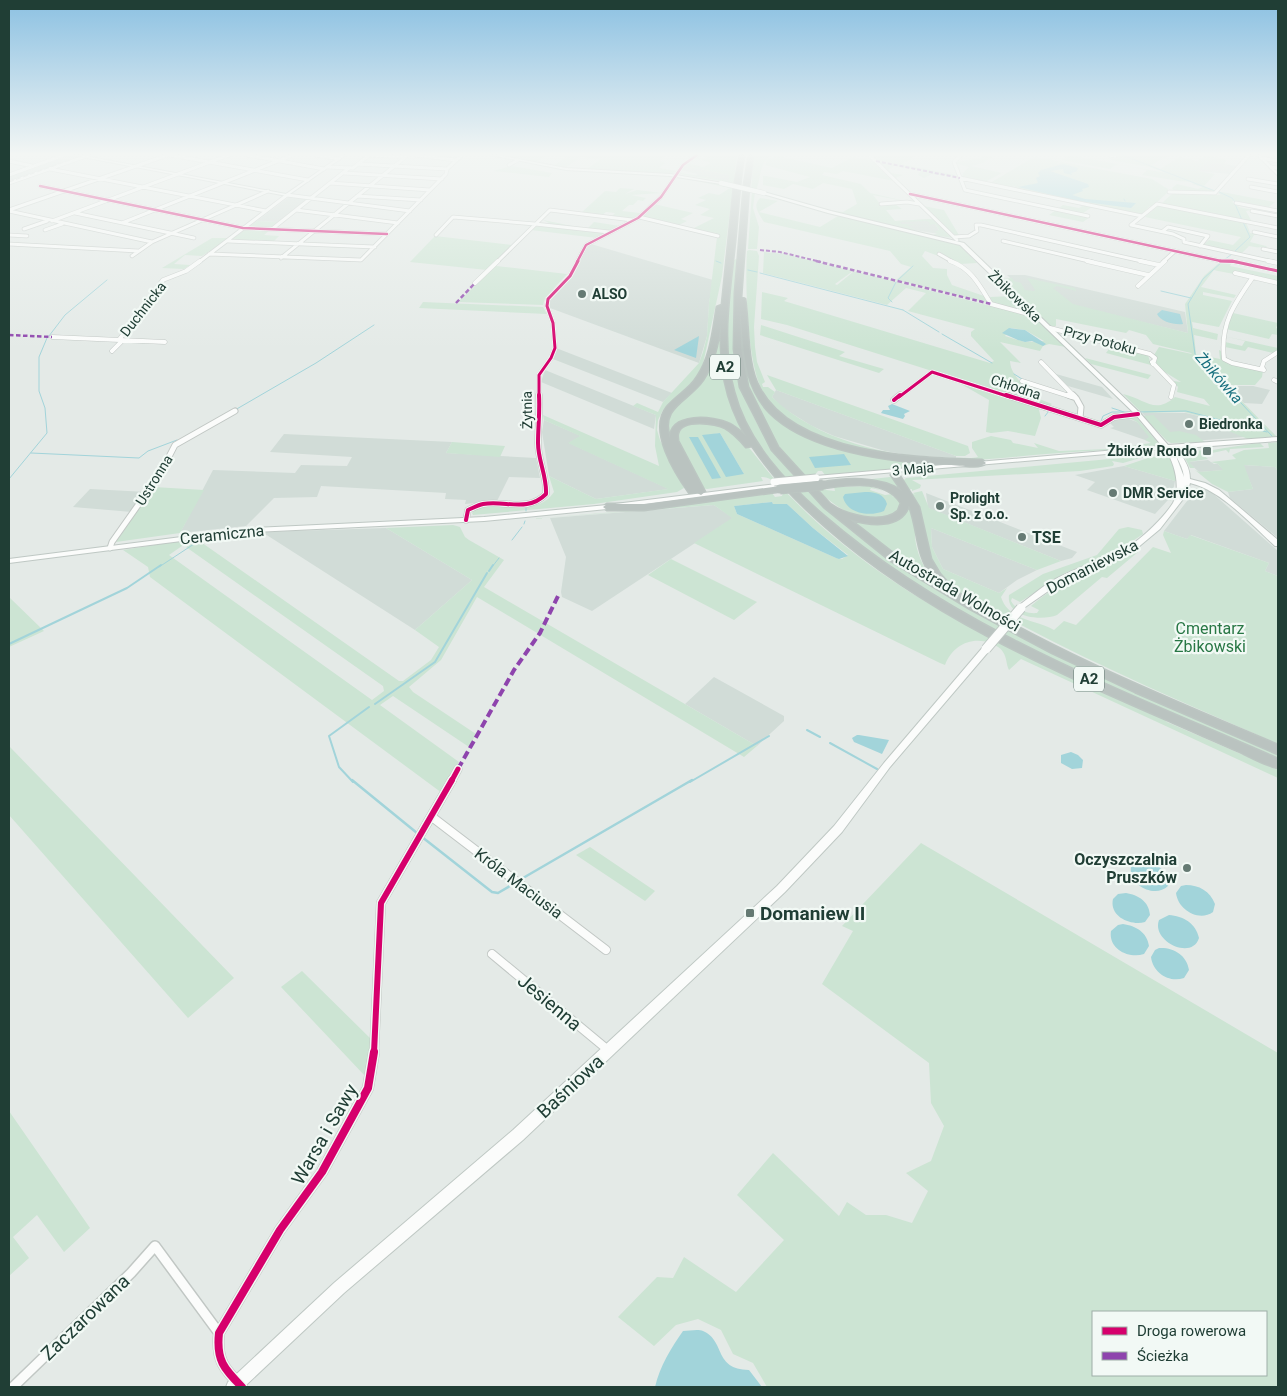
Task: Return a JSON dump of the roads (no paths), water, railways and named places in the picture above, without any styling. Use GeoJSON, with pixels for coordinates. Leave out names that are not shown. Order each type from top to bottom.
{"type":"FeatureCollection","features":[{"type":"Feature","properties":{"kind":"highway","name":"Autostrada Wolności"},"geometry":{"type":"LineString","coordinates":[[734,220],[728,276],[724,350],[728,383],[734,404],[744,427],[772,470],[814,512],[845,539],[898,579],[943,606],[1045,660],[1278,764]]}},
{"type":"Feature","properties":{"kind":"highway","name":"Autostrada Wolności"},"geometry":{"type":"LineString","coordinates":[[745,220],[736,332],[739,368],[744,389],[754,412],[780,454],[822,501],[891,556],[969,604],[1060,652],[1278,750]]}},
{"type":"Feature","properties":{"kind":"highway"},"geometry":{"type":"LineString","coordinates":[[698,493],[668,446],[663,424],[670,408],[696,384],[706,368],[728,276]]}},
{"type":"Feature","properties":{"kind":"highway"},"geometry":{"type":"LineString","coordinates":[[740,286],[754,382],[765,402],[782,417],[820,438],[866,453],[925,462],[982,463]]}},
{"type":"Feature","properties":{"kind":"highway"},"geometry":{"type":"LineString","coordinates":[[698,493],[673,437],[678,428],[691,421],[712,421],[731,428],[772,470]]}},
{"type":"Feature","properties":{"kind":"highway"},"geometry":{"type":"LineString","coordinates":[[895,475],[915,509],[924,557],[932,570],[952,592],[969,604]]}},
{"type":"Feature","properties":{"kind":"highway"},"geometry":{"type":"LineString","coordinates":[[607,507],[644,507],[777,486],[820,482],[877,484],[897,492],[904,500],[905,506],[893,518],[872,521],[846,515],[822,501]]}},
{"type":"Feature","properties":{"kind":"main road"},"geometry":{"type":"LineString","coordinates":[[868,220],[956,239]]}},
{"type":"Feature","properties":{"kind":"main road","name":"Żbikowska"},"geometry":{"type":"LineString","coordinates":[[956,239],[1139,415],[1170,449]]}},
{"type":"Feature","properties":{"kind":"main road","name":"3 Maja"},"geometry":{"type":"LineString","coordinates":[[820,482],[1278,439]]}},
{"type":"Feature","properties":{"kind":"main road"},"geometry":{"type":"LineString","coordinates":[[1170,449],[1184,464],[1185,479],[1217,491],[1278,544]]}},
{"type":"Feature","properties":{"kind":"main road","name":"3 Maja"},"geometry":{"type":"LineString","coordinates":[[820,482],[883,472],[1170,449]]}},
{"type":"Feature","properties":{"kind":"main road"},"geometry":{"type":"LineString","coordinates":[[883,472],[895,475]]}},
{"type":"Feature","properties":{"kind":"main road","name":"Domaniewska"},"geometry":{"type":"LineString","coordinates":[[888,765],[1021,608],[1054,583],[1133,547],[1157,527],[1184,494],[1185,479]]}},
{"type":"Feature","properties":{"kind":"main road"},"geometry":{"type":"LineString","coordinates":[[436,522],[607,507],[698,493],[777,486]]}},
{"type":"Feature","properties":{"kind":"main road","name":"Ceramiczna"},"geometry":{"type":"LineString","coordinates":[[9,561],[252,530],[436,522]]}},
{"type":"Feature","properties":{"kind":"main road","name":"Baśniowa"},"geometry":{"type":"LineString","coordinates":[[237,1386],[339,1288],[506,1146],[810,860],[838,829],[888,765]]}},
{"type":"Feature","properties":{"kind":"street"},"geometry":{"type":"LineString","coordinates":[[47,220],[152,242]]}},
{"type":"Feature","properties":{"kind":"street"},"geometry":{"type":"LineString","coordinates":[[109,220],[194,238]]}},
{"type":"Feature","properties":{"kind":"street"},"geometry":{"type":"LineString","coordinates":[[122,223],[129,220]]}},
{"type":"Feature","properties":{"kind":"street"},"geometry":{"type":"LineString","coordinates":[[132,256],[152,242],[203,220]]}},
{"type":"Feature","properties":{"kind":"street"},"geometry":{"type":"LineString","coordinates":[[204,220],[245,228],[387,234]]}},
{"type":"Feature","properties":{"kind":"street","name":"Duchnicka"},"geometry":{"type":"LineString","coordinates":[[52,337],[121,340],[164,280],[186,271],[255,220]]}},
{"type":"Feature","properties":{"kind":"street"},"geometry":{"type":"LineString","coordinates":[[272,229],[283,220]]}},
{"type":"Feature","properties":{"kind":"street"},"geometry":{"type":"LineString","coordinates":[[281,258],[326,220]]}},
{"type":"Feature","properties":{"kind":"street"},"geometry":{"type":"LineString","coordinates":[[374,220],[398,223]]}},
{"type":"Feature","properties":{"kind":"street"},"geometry":{"type":"LineString","coordinates":[[209,254],[361,260],[401,220]]}},
{"type":"Feature","properties":{"kind":"street"},"geometry":{"type":"LineString","coordinates":[[436,236],[450,220]]}},
{"type":"Feature","properties":{"kind":"street"},"geometry":{"type":"LineString","coordinates":[[482,220],[611,232]]}},
{"type":"Feature","properties":{"kind":"street"},"geometry":{"type":"LineString","coordinates":[[475,283],[540,220]]}},
{"type":"Feature","properties":{"kind":"street","name":"Żytnia"},"geometry":{"type":"LineString","coordinates":[[466,520],[468,510],[478,505],[530,504],[538,502],[546,494],[546,481],[538,444],[540,413],[538,385],[539,375],[551,358],[555,348],[553,323],[547,302],[550,296],[570,276],[586,245],[634,220]]}},
{"type":"Feature","properties":{"kind":"street"},"geometry":{"type":"LineString","coordinates":[[652,220],[718,236]]}},
{"type":"Feature","properties":{"kind":"street","name":"Żbikowska"},"geometry":{"type":"LineString","coordinates":[[937,220],[956,239]]}},
{"type":"Feature","properties":{"kind":"street"},"geometry":{"type":"LineString","coordinates":[[1032,220],[1224,262],[1278,271]]}},
{"type":"Feature","properties":{"kind":"street"},"geometry":{"type":"LineString","coordinates":[[1137,220],[1131,225],[1181,237],[1186,243],[1278,263]]}},
{"type":"Feature","properties":{"kind":"street"},"geometry":{"type":"LineString","coordinates":[[1238,220],[1278,228]]}},
{"type":"Feature","properties":{"kind":"street"},"geometry":{"type":"LineString","coordinates":[[24,229],[50,221]]}},
{"type":"Feature","properties":{"kind":"street"},"geometry":{"type":"LineString","coordinates":[[45,230],[63,224]]}},
{"type":"Feature","properties":{"kind":"street"},"geometry":{"type":"LineString","coordinates":[[956,239],[971,235],[977,231],[976,226],[978,225],[1159,265]]}},
{"type":"Feature","properties":{"kind":"street"},"geometry":{"type":"LineString","coordinates":[[1163,232],[1168,227],[1208,236],[1200,246]]}},
{"type":"Feature","properties":{"kind":"street"},"geometry":{"type":"LineString","coordinates":[[1254,232],[1277,237],[1278,242]]}},
{"type":"Feature","properties":{"kind":"street"},"geometry":{"type":"LineString","coordinates":[[9,235],[27,236]]}},
{"type":"Feature","properties":{"kind":"street"},"geometry":{"type":"LineString","coordinates":[[228,241],[375,247]]}},
{"type":"Feature","properties":{"kind":"street"},"geometry":{"type":"LineString","coordinates":[[1003,241],[1148,275]]}},
{"type":"Feature","properties":{"kind":"street"},"geometry":{"type":"LineString","coordinates":[[9,244],[138,251]]}},
{"type":"Feature","properties":{"kind":"street"},"geometry":{"type":"LineString","coordinates":[[1263,249],[1278,252]]}},
{"type":"Feature","properties":{"kind":"street"},"geometry":{"type":"LineString","coordinates":[[1138,286],[1175,251]]}},
{"type":"Feature","properties":{"kind":"street"},"geometry":{"type":"LineString","coordinates":[[939,254],[943,259],[965,268],[980,284],[991,304],[1036,316]]}},
{"type":"Feature","properties":{"kind":"street"},"geometry":{"type":"LineString","coordinates":[[1235,274],[1278,283]]}},
{"type":"Feature","properties":{"kind":"street"},"geometry":{"type":"LineString","coordinates":[[1253,278],[1234,306],[1225,325],[1221,338],[1224,359],[1232,363],[1264,370],[1262,367],[1264,361],[1278,352]]}},
{"type":"Feature","properties":{"kind":"street","name":"Przy Potoku"},"geometry":{"type":"LineString","coordinates":[[1050,328],[1150,354],[1153,364],[1174,385],[1171,397]]}},
{"type":"Feature","properties":{"kind":"street"},"geometry":{"type":"LineString","coordinates":[[112,351],[121,340],[166,342]]}},
{"type":"Feature","properties":{"kind":"street"},"geometry":{"type":"LineString","coordinates":[[1041,362],[1076,398],[1081,407],[1080,418]]}},
{"type":"Feature","properties":{"kind":"street","name":"Chłodna"},"geometry":{"type":"LineString","coordinates":[[894,400],[932,372],[1101,425],[1114,416],[1139,415]]}},
{"type":"Feature","properties":{"kind":"street"},"geometry":{"type":"LineString","coordinates":[[1022,381],[1076,398]]}},
{"type":"Feature","properties":{"kind":"street","name":"Ustronna"},"geometry":{"type":"LineString","coordinates":[[110,548],[112,542],[160,474],[175,445],[235,411]]}},
{"type":"Feature","properties":{"kind":"street","name":"Warsa i Sawy"},"geometry":{"type":"LineString","coordinates":[[219,1333],[280,1230],[298,1208],[322,1172],[368,1088],[376,1046],[381,904],[390,883],[432,817],[458,769]]}},
{"type":"Feature","properties":{"kind":"street","name":"Króla Maciusia"},"geometry":{"type":"LineString","coordinates":[[432,817],[606,950]]}},
{"type":"Feature","properties":{"kind":"street","name":"Jesienna"},"geometry":{"type":"LineString","coordinates":[[492,954],[608,1050]]}},
{"type":"Feature","properties":{"kind":"street","name":"Zaczarowana"},"geometry":{"type":"LineString","coordinates":[[13,1387],[131,1273],[156,1246],[219,1333]]}},
{"type":"Feature","properties":{"kind":"street"},"geometry":{"type":"LineString","coordinates":[[219,1333],[216,1349],[220,1361],[237,1386]]}},
{"type":"Feature","properties":{"kind":"water"},"geometry":{"type":"Polygon","coordinates":[[[1162,310],[1180,314],[1183,324],[1176,324],[1161,319],[1157,314],[1162,310]]]}},
{"type":"Feature","properties":{"kind":"water"},"geometry":{"type":"Polygon","coordinates":[[[1009,328],[1025,330],[1046,344],[1043,346],[1032,341],[1025,342],[1002,333],[1009,328]]]}},
{"type":"Feature","properties":{"kind":"water"},"geometry":{"type":"Polygon","coordinates":[[[699,336],[696,358],[674,350],[699,336]]]}},
{"type":"Feature","properties":{"kind":"water"},"geometry":{"type":"Polygon","coordinates":[[[892,404],[910,411],[904,414],[903,419],[881,413],[883,410],[890,410],[888,406],[892,404]]]}},
{"type":"Feature","properties":{"kind":"water"},"geometry":{"type":"Polygon","coordinates":[[[720,433],[744,474],[726,477],[702,435],[720,433]]]}},
{"type":"Feature","properties":{"kind":"water"},"geometry":{"type":"Polygon","coordinates":[[[689,437],[698,437],[721,478],[712,479],[689,437]]]}},
{"type":"Feature","properties":{"kind":"water"},"geometry":{"type":"Polygon","coordinates":[[[844,454],[851,465],[815,468],[809,457],[844,454]]]}},
{"type":"Feature","properties":{"kind":"water"},"geometry":{"type":"Polygon","coordinates":[[[876,493],[884,498],[887,504],[884,511],[872,514],[860,513],[845,503],[843,497],[845,494],[876,493]]]}},
{"type":"Feature","properties":{"kind":"water"},"geometry":{"type":"Polygon","coordinates":[[[772,502],[773,504],[787,504],[848,556],[836,558],[737,514],[734,506],[772,502]]]}},
{"type":"Feature","properties":{"kind":"water"},"geometry":{"type":"Polygon","coordinates":[[[857,735],[889,740],[882,754],[854,742],[852,738],[857,735]]]}},
{"type":"Feature","properties":{"kind":"water"},"geometry":{"type":"Polygon","coordinates":[[[1071,752],[1083,760],[1082,768],[1072,769],[1061,763],[1061,755],[1071,752]]]}},
{"type":"Feature","properties":{"kind":"water"},"geometry":{"type":"Polygon","coordinates":[[[1138,862],[1155,865],[1164,871],[1167,875],[1168,886],[1163,890],[1156,891],[1144,888],[1138,884],[1131,874],[1131,867],[1138,862]]]}},
{"type":"Feature","properties":{"kind":"water"},"geometry":{"type":"Polygon","coordinates":[[[1181,886],[1195,886],[1207,892],[1215,904],[1213,912],[1202,916],[1196,915],[1190,913],[1181,905],[1176,893],[1181,886]]]}},
{"type":"Feature","properties":{"kind":"water"},"geometry":{"type":"Polygon","coordinates":[[[1126,893],[1139,897],[1148,906],[1150,915],[1145,922],[1127,921],[1117,915],[1114,910],[1113,899],[1118,894],[1126,893]]]}},
{"type":"Feature","properties":{"kind":"water"},"geometry":{"type":"Polygon","coordinates":[[[1169,915],[1179,917],[1192,924],[1199,938],[1195,945],[1189,948],[1181,948],[1166,941],[1158,928],[1159,920],[1169,915]]]}},
{"type":"Feature","properties":{"kind":"water"},"geometry":{"type":"Polygon","coordinates":[[[1123,924],[1140,930],[1146,937],[1149,946],[1144,954],[1126,954],[1116,948],[1111,937],[1111,931],[1118,925],[1123,924]]]}},
{"type":"Feature","properties":{"kind":"water"},"geometry":{"type":"Polygon","coordinates":[[[1159,948],[1169,949],[1182,956],[1189,970],[1184,978],[1167,978],[1158,972],[1152,963],[1151,957],[1155,950],[1159,948]]]}},
{"type":"Feature","properties":{"kind":"water"},"geometry":{"type":"Polygon","coordinates":[[[683,1331],[703,1331],[715,1341],[725,1360],[730,1365],[749,1370],[762,1387],[655,1387],[666,1358],[683,1331]]]}},
{"type":"Feature","properties":{"kind":"waterway","name":"Żbikówka"},"geometry":{"type":"LineString","coordinates":[[1234,252],[1250,237],[1243,222]]}},
{"type":"Feature","properties":{"kind":"waterway","name":"Żbikówka"},"geometry":{"type":"LineString","coordinates":[[1224,260],[1232,254]]}},
{"type":"Feature","properties":{"kind":"waterway"},"geometry":{"type":"LineString","coordinates":[[716,261],[721,263]]}},
{"type":"Feature","properties":{"kind":"waterway","name":"Żbikówka"},"geometry":{"type":"LineString","coordinates":[[1222,262],[1203,279],[1188,304],[1195,354],[1272,436]]}},
{"type":"Feature","properties":{"kind":"waterway"},"geometry":{"type":"LineString","coordinates":[[898,280],[913,266]]}},
{"type":"Feature","properties":{"kind":"waterway"},"geometry":{"type":"LineString","coordinates":[[748,270],[757,272]]}},
{"type":"Feature","properties":{"kind":"waterway"},"geometry":{"type":"LineString","coordinates":[[760,273],[903,310],[939,332]]}},
{"type":"Feature","properties":{"kind":"waterway"},"geometry":{"type":"LineString","coordinates":[[49,336],[65,315],[107,280]]}},
{"type":"Feature","properties":{"kind":"waterway"},"geometry":{"type":"LineString","coordinates":[[892,302],[888,298],[896,282]]}},
{"type":"Feature","properties":{"kind":"waterway"},"geometry":{"type":"LineString","coordinates":[[1161,291],[1191,298]]}},
{"type":"Feature","properties":{"kind":"waterway"},"geometry":{"type":"LineString","coordinates":[[235,410],[316,363],[374,325]]}},
{"type":"Feature","properties":{"kind":"waterway"},"geometry":{"type":"LineString","coordinates":[[942,334],[992,363]]}},
{"type":"Feature","properties":{"kind":"waterway"},"geometry":{"type":"LineString","coordinates":[[9,479],[47,433],[45,408],[39,391],[39,357],[47,338]]}},
{"type":"Feature","properties":{"kind":"waterway"},"geometry":{"type":"LineString","coordinates":[[1014,374],[1022,379]]}},
{"type":"Feature","properties":{"kind":"waterway"},"geometry":{"type":"LineString","coordinates":[[1112,408],[1124,412]]}},
{"type":"Feature","properties":{"kind":"waterway"},"geometry":{"type":"LineString","coordinates":[[1045,416],[1049,411]]}},
{"type":"Feature","properties":{"kind":"waterway"},"geometry":{"type":"LineString","coordinates":[[1139,412],[1186,411],[1251,428]]}},
{"type":"Feature","properties":{"kind":"waterway"},"geometry":{"type":"LineString","coordinates":[[1101,421],[1103,416],[1112,412],[1124,412]]}},
{"type":"Feature","properties":{"kind":"waterway"},"geometry":{"type":"LineString","coordinates":[[1124,412],[1130,412]]}},
{"type":"Feature","properties":{"kind":"waterway","name":"Żbikówka"},"geometry":{"type":"LineString","coordinates":[[1259,430],[1267,432]]}},
{"type":"Feature","properties":{"kind":"waterway"},"geometry":{"type":"LineString","coordinates":[[31,453],[139,458],[148,451],[177,440]]}},
{"type":"Feature","properties":{"kind":"waterway"},"geometry":{"type":"LineString","coordinates":[[512,540],[522,527]]}},
{"type":"Feature","properties":{"kind":"waterway"},"geometry":{"type":"LineString","coordinates":[[159,567],[197,542],[217,537]]}},
{"type":"Feature","properties":{"kind":"waterway"},"geometry":{"type":"LineString","coordinates":[[492,567],[499,558]]}},
{"type":"Feature","properties":{"kind":"waterway"},"geometry":{"type":"LineString","coordinates":[[9,644],[127,588],[161,565]]}},
{"type":"Feature","properties":{"kind":"waterway"},"geometry":{"type":"LineString","coordinates":[[489,571],[493,565]]}},
{"type":"Feature","properties":{"kind":"waterway"},"geometry":{"type":"LineString","coordinates":[[375,704],[435,662],[487,573]]}},
{"type":"Feature","properties":{"kind":"waterway"},"geometry":{"type":"LineString","coordinates":[[353,782],[339,767],[329,736],[369,707]]}},
{"type":"Feature","properties":{"kind":"waterway"},"geometry":{"type":"LineString","coordinates":[[807,730],[820,737]]}},
{"type":"Feature","properties":{"kind":"waterway"},"geometry":{"type":"LineString","coordinates":[[690,782],[769,736]]}},
{"type":"Feature","properties":{"kind":"waterway"},"geometry":{"type":"LineString","coordinates":[[830,743],[877,769]]}},
{"type":"Feature","properties":{"kind":"waterway"},"geometry":{"type":"LineString","coordinates":[[352,780],[417,833]]}},
{"type":"Feature","properties":{"kind":"waterway"},"geometry":{"type":"LineString","coordinates":[[523,878],[692,780]]}},
{"type":"Feature","properties":{"kind":"waterway"},"geometry":{"type":"LineString","coordinates":[[422,837],[492,892],[498,893],[515,883]]}},
{"type":"Feature","properties":{"kind":"place","name":"ALSO"},"geometry":{"type":"Point","coordinates":[582,294]}},
{"type":"Feature","properties":{"kind":"place","name":"Biedronka"},"geometry":{"type":"Point","coordinates":[1189,424]}},
{"type":"Feature","properties":{"kind":"place","name":"Żbików Rondo"},"geometry":{"type":"Point","coordinates":[1207,451]}},
{"type":"Feature","properties":{"kind":"place","name":"DMR Service"},"geometry":{"type":"Point","coordinates":[1113,493]}},
{"type":"Feature","properties":{"kind":"place","name":"Prolight Sp. z o.o."},"geometry":{"type":"Point","coordinates":[940,506]}},
{"type":"Feature","properties":{"kind":"place","name":"TSE"},"geometry":{"type":"Point","coordinates":[1022,537]}},
{"type":"Feature","properties":{"kind":"place","name":"Oczyszczalnia Pruszków"},"geometry":{"type":"Point","coordinates":[1187,868]}},
{"type":"Feature","properties":{"kind":"place","name":"Domaniew II"},"geometry":{"type":"Point","coordinates":[750,913]}},
{"type":"Feature","properties":{"kind":"park label","name":"Cmentarz Żbikowski"},"geometry":{"type":"Point","coordinates":[1210,637]}}]}
